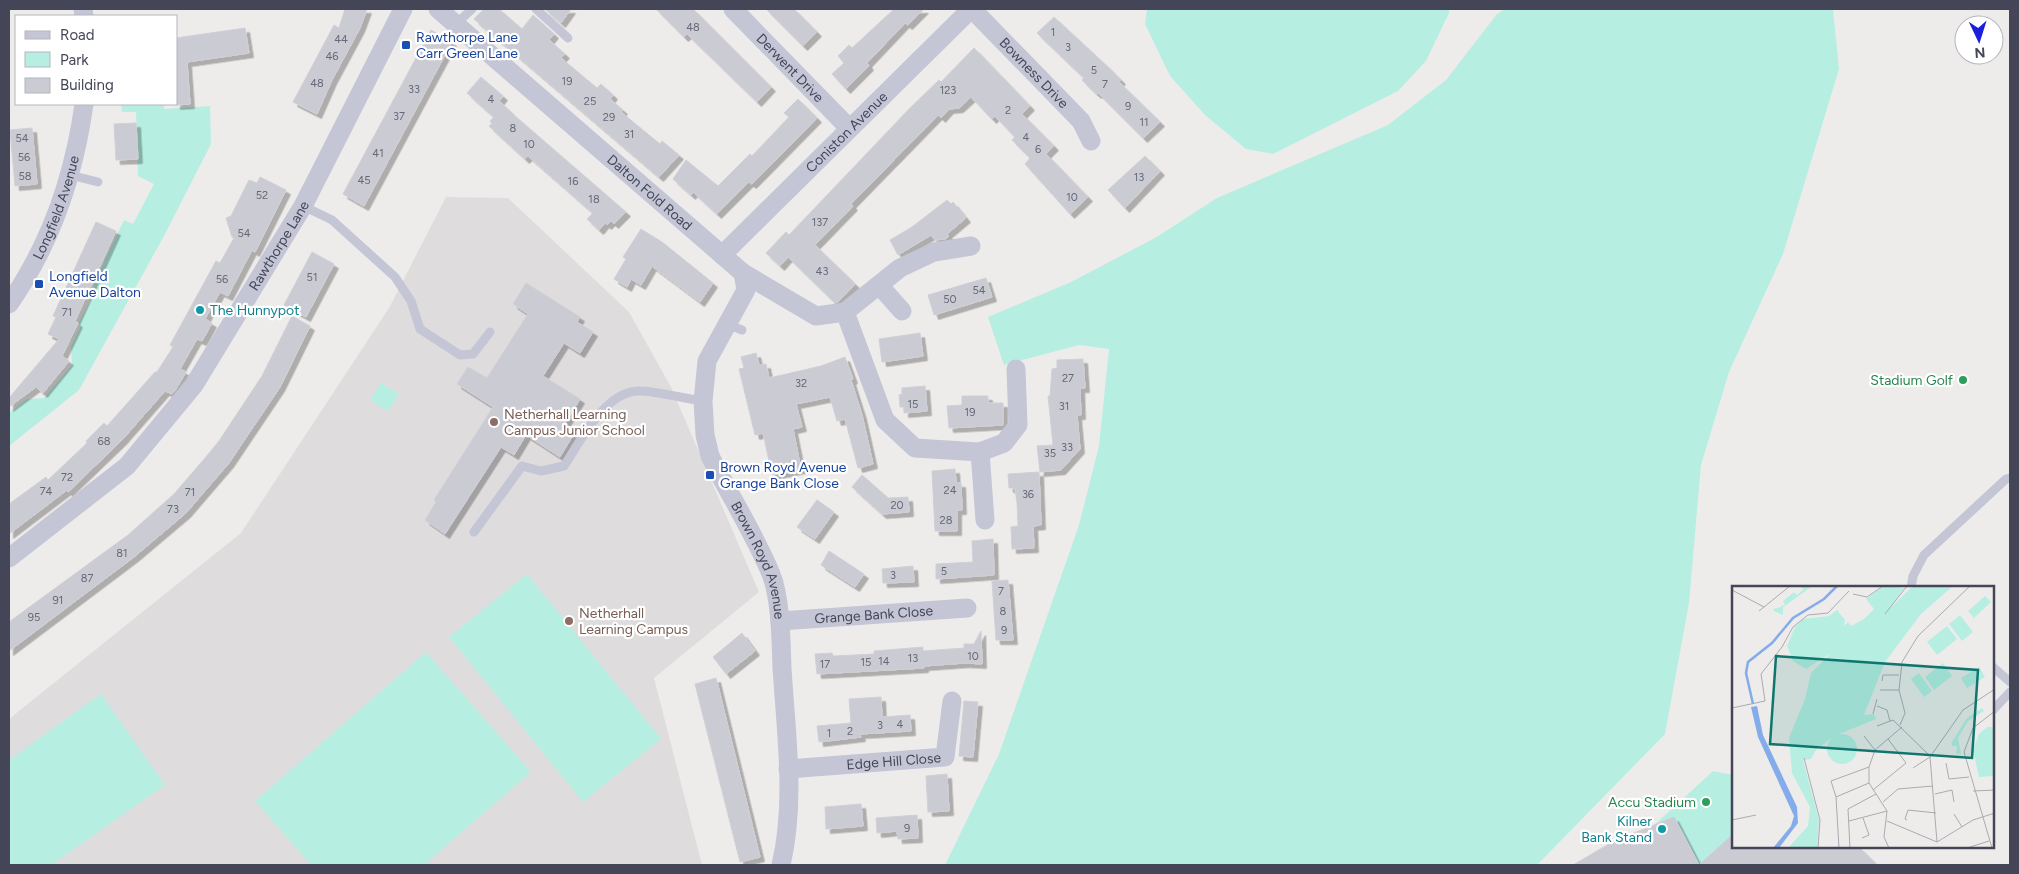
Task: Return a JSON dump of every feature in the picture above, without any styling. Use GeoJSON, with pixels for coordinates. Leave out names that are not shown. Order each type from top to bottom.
{"type":"FeatureCollection","features":[{"type":"Feature","properties":{"kind":"street","name":"Rawthorpe Lane"},"geometry":{"type":"LineString","coordinates":[[9,558],[127,466],[194,385],[304,206],[403,9]]}},
{"type":"Feature","properties":{"kind":"street","name":"Dalton Fold Road"},"geometry":{"type":"LineString","coordinates":[[438,9],[743,273],[816,316],[845,312]]}},
{"type":"Feature","properties":{"kind":"street","name":"Derwent Drive"},"geometry":{"type":"LineString","coordinates":[[733,9],[849,128]]}},
{"type":"Feature","properties":{"kind":"street","name":"Coniston Avenue"},"geometry":{"type":"LineString","coordinates":[[722,255],[972,9]]}},
{"type":"Feature","properties":{"kind":"street","name":"Bowness Drive"},"geometry":{"type":"LineString","coordinates":[[972,9],[1081,121],[1091,141]]}},
{"type":"Feature","properties":{"kind":"street","name":"Longfield Avenue"},"geometry":{"type":"LineString","coordinates":[[9,304],[45,242],[59,210],[70,175],[84,105]]}},
{"type":"Feature","properties":{"kind":"street"},"geometry":{"type":"LineString","coordinates":[[972,246],[934,252],[900,268],[845,312],[885,420],[915,448],[980,452],[1004,443],[1018,424],[1016,369]]}},
{"type":"Feature","properties":{"kind":"street","name":"Brown Royd Avenue"},"geometry":{"type":"LineString","coordinates":[[743,273],[746,290],[734,327],[707,361],[702,401],[705,435],[710,456],[772,576],[780,621],[788,769],[788,821],[786,844],[781,865]]}},
{"type":"Feature","properties":{"kind":"street"},"geometry":{"type":"LineString","coordinates":[[879,285],[902,311]]}},
{"type":"Feature","properties":{"kind":"street"},"geometry":{"type":"LineString","coordinates":[[980,452],[985,520]]}},
{"type":"Feature","properties":{"kind":"street","name":"Grange Bank Close"},"geometry":{"type":"LineString","coordinates":[[780,621],[967,608]]}},
{"type":"Feature","properties":{"kind":"street","name":"Edge Hill Close"},"geometry":{"type":"LineString","coordinates":[[788,769],[945,757],[952,701]]}},
{"type":"Feature","properties":{"kind":"lane"},"geometry":{"type":"LineString","coordinates":[[456,24],[472,9]]}},
{"type":"Feature","properties":{"kind":"lane"},"geometry":{"type":"LineString","coordinates":[[536,9],[568,38]]}},
{"type":"Feature","properties":{"kind":"lane"},"geometry":{"type":"LineString","coordinates":[[70,175],[98,182]]}},
{"type":"Feature","properties":{"kind":"lane"},"geometry":{"type":"LineString","coordinates":[[304,206],[332,220],[395,276],[411,301],[420,329],[460,355],[473,354],[490,332]]}},
{"type":"Feature","properties":{"kind":"lane"},"geometry":{"type":"LineString","coordinates":[[474,532],[522,466],[541,471],[564,466],[599,414],[616,398],[637,391],[702,401]]}},
{"type":"Feature","properties":{"kind":"lane"},"geometry":{"type":"LineString","coordinates":[[1911,586],[1913,576],[1924,555],[2006,479],[2010,478]]}},
{"type":"Feature","properties":{"kind":"lane"},"geometry":{"type":"LineString","coordinates":[[1994,668],[2010,682]]}},
{"type":"Feature","properties":{"kind":"lane"},"geometry":{"type":"LineString","coordinates":[[1994,709],[2010,692]]}},
{"type":"Feature","properties":{"kind":"shaded area","name":"Netherhall Learning Campus"},"geometry":{"type":"Polygon","coordinates":[[[446,197],[508,198],[629,312],[671,387],[759,592],[654,678],[702,865],[9,865],[9,719],[241,533],[389,308],[446,197]]]}},
{"type":"Feature","properties":{"kind":"green space"},"geometry":{"type":"Polygon","coordinates":[[[1147,9],[1449,9],[1449,13],[1426,61],[1398,91],[1273,154],[1246,149],[1205,115],[1170,76],[1145,24],[1147,9]]]}},
{"type":"Feature","properties":{"kind":"green space"},"geometry":{"type":"Polygon","coordinates":[[[1505,9],[1833,9],[1839,69],[1783,254],[1729,372],[1701,465],[1689,603],[1665,734],[1537,865],[945,865],[999,754],[1079,525],[1099,446],[1109,349],[1079,345],[1004,365],[988,317],[1071,282],[1155,238],[1217,198],[1388,125],[1446,80],[1497,14],[1505,9]]]}},
{"type":"Feature","properties":{"kind":"green space"},"geometry":{"type":"Polygon","coordinates":[[[121,105],[164,105],[164,109],[210,106],[211,144],[165,234],[79,390],[9,446],[9,413],[27,399],[44,398],[72,365],[71,346],[80,328],[79,322],[93,295],[94,283],[124,220],[133,224],[154,184],[138,176],[136,112],[122,112],[121,105]]]}},
{"type":"Feature","properties":{"kind":"green space"},"geometry":{"type":"Polygon","coordinates":[[[381,383],[399,394],[388,411],[370,400],[381,383]]]}},
{"type":"Feature","properties":{"kind":"green space"},"geometry":{"type":"Polygon","coordinates":[[[527,574],[661,739],[583,802],[449,637],[527,574]]]}},
{"type":"Feature","properties":{"kind":"green space"},"geometry":{"type":"Polygon","coordinates":[[[426,652],[531,772],[424,865],[311,865],[255,801],[426,652]]]}},
{"type":"Feature","properties":{"kind":"green space"},"geometry":{"type":"Polygon","coordinates":[[[101,694],[165,785],[51,865],[9,865],[9,760],[101,694]]]}},
{"type":"Feature","properties":{"kind":"green space","name":"Accu Stadium"},"geometry":{"type":"Polygon","coordinates":[[[1713,771],[1732,775],[1732,849],[1861,849],[1876,865],[1576,865],[1650,829],[1713,771]]]}},
{"type":"Feature","properties":{"kind":"building"},"geometry":{"type":"Polygon","coordinates":[[[345,9],[367,9],[360,28],[332,80],[317,114],[293,102],[334,25],[339,28],[345,9]]]}},
{"type":"Feature","properties":{"kind":"building"},"geometry":{"type":"Polygon","coordinates":[[[484,9],[499,9],[522,29],[533,15],[554,34],[549,40],[565,54],[561,58],[597,88],[601,84],[613,95],[610,99],[623,110],[621,112],[660,144],[662,141],[679,155],[659,177],[474,19],[484,9]]]}},
{"type":"Feature","properties":{"kind":"building"},"geometry":{"type":"Polygon","coordinates":[[[545,9],[571,9],[561,23],[545,9]]]}},
{"type":"Feature","properties":{"kind":"building"},"geometry":{"type":"Polygon","coordinates":[[[656,9],[693,9],[771,87],[757,102],[687,34],[684,37],[656,9]]]}},
{"type":"Feature","properties":{"kind":"building"},"geometry":{"type":"Polygon","coordinates":[[[766,9],[794,9],[817,32],[803,46],[766,9]]]}},
{"type":"Feature","properties":{"kind":"building"},"geometry":{"type":"Polygon","coordinates":[[[891,9],[924,9],[908,25],[905,23],[867,63],[869,66],[846,89],[832,74],[844,63],[838,56],[849,45],[852,48],[893,10],[891,9]]]}},
{"type":"Feature","properties":{"kind":"building"},"geometry":{"type":"Polygon","coordinates":[[[1054,17],[1109,68],[1121,80],[1119,82],[1160,122],[1143,138],[1098,93],[1090,88],[1082,80],[1084,78],[1037,33],[1054,17]]]}},
{"type":"Feature","properties":{"kind":"building"},"geometry":{"type":"Polygon","coordinates":[[[245,28],[249,53],[187,62],[190,104],[178,105],[178,38],[245,28]]]}},
{"type":"Feature","properties":{"kind":"building"},"geometry":{"type":"Polygon","coordinates":[[[431,30],[452,42],[364,206],[343,194],[431,30]]]}},
{"type":"Feature","properties":{"kind":"building"},"geometry":{"type":"Polygon","coordinates":[[[974,48],[1030,106],[1022,114],[1054,146],[1046,154],[1088,197],[1070,214],[1025,164],[1030,158],[1012,140],[1015,137],[995,116],[992,119],[971,97],[959,108],[949,109],[941,118],[938,115],[851,204],[853,206],[815,245],[855,284],[838,302],[834,302],[788,257],[780,266],[766,253],[786,232],[789,235],[910,108],[939,80],[941,82],[974,48]]]}},
{"type":"Feature","properties":{"kind":"building"},"geometry":{"type":"Polygon","coordinates":[[[481,77],[503,96],[499,101],[515,116],[626,212],[614,224],[611,221],[607,225],[605,223],[599,230],[587,219],[593,213],[528,156],[525,159],[489,126],[492,124],[490,121],[494,117],[467,93],[481,77]]]}},
{"type":"Feature","properties":{"kind":"building"},"geometry":{"type":"Polygon","coordinates":[[[798,99],[817,118],[752,184],[749,182],[717,214],[693,192],[691,195],[673,179],[686,160],[718,186],[750,154],[752,156],[789,117],[784,113],[798,99]]]}},
{"type":"Feature","properties":{"kind":"building"},"geometry":{"type":"Polygon","coordinates":[[[136,123],[138,159],[116,160],[114,124],[136,123]]]}},
{"type":"Feature","properties":{"kind":"building"},"geometry":{"type":"Polygon","coordinates":[[[32,128],[37,184],[15,186],[10,130],[32,128]]]}},
{"type":"Feature","properties":{"kind":"building"},"geometry":{"type":"Polygon","coordinates":[[[1145,156],[1160,171],[1125,208],[1108,190],[1145,156]]]}},
{"type":"Feature","properties":{"kind":"building"},"geometry":{"type":"Polygon","coordinates":[[[260,177],[286,190],[255,252],[252,250],[228,296],[220,292],[205,319],[212,323],[202,341],[197,339],[180,369],[186,372],[176,389],[172,394],[165,391],[122,440],[68,492],[67,490],[9,534],[9,504],[46,477],[48,480],[87,443],[86,441],[104,423],[107,426],[157,372],[173,347],[170,345],[216,261],[220,263],[234,238],[226,218],[231,216],[249,180],[257,183],[260,177]]]}},
{"type":"Feature","properties":{"kind":"building"},"geometry":{"type":"Polygon","coordinates":[[[947,200],[951,204],[953,202],[966,218],[947,234],[949,236],[945,239],[935,240],[931,235],[898,255],[890,240],[912,227],[947,200]]]}},
{"type":"Feature","properties":{"kind":"building"},"geometry":{"type":"Polygon","coordinates":[[[96,222],[116,231],[75,321],[78,323],[62,356],[69,361],[43,393],[36,387],[9,407],[9,398],[59,339],[48,334],[56,317],[53,316],[96,222]]]}},
{"type":"Feature","properties":{"kind":"building"},"geometry":{"type":"Polygon","coordinates":[[[641,229],[662,242],[713,283],[700,302],[652,266],[641,285],[631,279],[627,287],[614,279],[626,259],[623,257],[641,229]]]}},
{"type":"Feature","properties":{"kind":"building"},"geometry":{"type":"Polygon","coordinates":[[[312,252],[334,264],[306,317],[284,305],[312,252]]]}},
{"type":"Feature","properties":{"kind":"building"},"geometry":{"type":"Polygon","coordinates":[[[986,278],[992,297],[934,315],[928,295],[986,278]]]}},
{"type":"Feature","properties":{"kind":"building"},"geometry":{"type":"Polygon","coordinates":[[[526,283],[580,317],[577,322],[593,332],[580,353],[564,343],[543,376],[580,399],[564,425],[575,432],[560,457],[526,435],[514,455],[501,447],[445,534],[425,520],[436,502],[434,500],[493,407],[457,384],[468,367],[487,378],[528,314],[513,304],[526,283]]]}},
{"type":"Feature","properties":{"kind":"building"},"geometry":{"type":"Polygon","coordinates":[[[292,316],[310,326],[280,387],[229,463],[186,513],[134,557],[9,651],[9,622],[128,535],[174,494],[205,458],[219,441],[262,376],[292,316]]]}},
{"type":"Feature","properties":{"kind":"building"},"geometry":{"type":"Polygon","coordinates":[[[920,333],[923,356],[882,362],[879,339],[920,333]]]}},
{"type":"Feature","properties":{"kind":"building"},"geometry":{"type":"Polygon","coordinates":[[[756,353],[759,365],[766,364],[769,378],[821,366],[845,357],[853,379],[851,380],[862,415],[873,464],[858,468],[845,419],[837,421],[830,397],[796,404],[802,427],[793,429],[801,469],[772,475],[763,433],[755,435],[739,369],[744,368],[741,357],[756,353]]]}},
{"type":"Feature","properties":{"kind":"building"},"geometry":{"type":"Polygon","coordinates":[[[1083,359],[1085,388],[1080,388],[1081,415],[1077,415],[1080,449],[1061,470],[1040,472],[1037,446],[1053,445],[1048,396],[1050,396],[1052,369],[1057,368],[1057,360],[1083,359]]]}},
{"type":"Feature","properties":{"kind":"building"},"geometry":{"type":"Polygon","coordinates":[[[925,386],[927,411],[904,413],[904,407],[900,407],[899,395],[902,394],[902,388],[925,386]]]}},
{"type":"Feature","properties":{"kind":"building"},"geometry":{"type":"Polygon","coordinates":[[[962,396],[988,396],[988,403],[1003,403],[1003,425],[949,428],[947,406],[962,405],[962,396]]]}},
{"type":"Feature","properties":{"kind":"building"},"geometry":{"type":"Polygon","coordinates":[[[955,469],[956,483],[961,483],[962,510],[957,510],[957,531],[935,531],[932,471],[955,469]]]}},
{"type":"Feature","properties":{"kind":"building"},"geometry":{"type":"Polygon","coordinates":[[[1039,472],[1041,525],[1033,526],[1034,548],[1012,549],[1011,527],[1018,526],[1017,503],[1015,488],[1009,488],[1008,474],[1039,472]]]}},
{"type":"Feature","properties":{"kind":"building"},"geometry":{"type":"Polygon","coordinates":[[[862,475],[888,498],[908,497],[909,512],[882,514],[852,487],[862,475]]]}},
{"type":"Feature","properties":{"kind":"building"},"geometry":{"type":"Polygon","coordinates":[[[817,500],[834,512],[815,539],[797,527],[817,500]]]}},
{"type":"Feature","properties":{"kind":"building"},"geometry":{"type":"Polygon","coordinates":[[[993,539],[994,575],[936,579],[936,564],[973,562],[972,541],[993,539]]]}},
{"type":"Feature","properties":{"kind":"building"},"geometry":{"type":"Polygon","coordinates":[[[829,551],[864,574],[855,587],[821,565],[829,551]]]}},
{"type":"Feature","properties":{"kind":"building"},"geometry":{"type":"Polygon","coordinates":[[[913,566],[914,582],[883,583],[882,569],[913,566]]]}},
{"type":"Feature","properties":{"kind":"building"},"geometry":{"type":"Polygon","coordinates":[[[1008,580],[1013,640],[996,640],[992,581],[1008,580]]]}},
{"type":"Feature","properties":{"kind":"building"},"geometry":{"type":"Polygon","coordinates":[[[981,631],[982,664],[965,663],[924,666],[924,668],[817,674],[815,654],[832,653],[833,656],[874,654],[874,651],[923,647],[923,651],[964,648],[964,644],[974,644],[981,631]]]}},
{"type":"Feature","properties":{"kind":"building"},"geometry":{"type":"Polygon","coordinates":[[[742,633],[755,651],[726,674],[713,657],[742,633]]]}},
{"type":"Feature","properties":{"kind":"building"},"geometry":{"type":"Polygon","coordinates":[[[716,678],[760,857],[740,862],[695,684],[716,678]]]}},
{"type":"Feature","properties":{"kind":"building"},"geometry":{"type":"Polygon","coordinates":[[[881,697],[882,717],[910,715],[911,731],[860,734],[861,737],[819,742],[817,726],[851,723],[849,699],[881,697]]]}},
{"type":"Feature","properties":{"kind":"building"},"geometry":{"type":"Polygon","coordinates":[[[964,701],[978,702],[973,757],[959,756],[964,701]]]}},
{"type":"Feature","properties":{"kind":"building"},"geometry":{"type":"Polygon","coordinates":[[[947,774],[949,811],[928,812],[926,776],[947,774]]]}},
{"type":"Feature","properties":{"kind":"building"},"geometry":{"type":"Polygon","coordinates":[[[861,804],[863,826],[826,829],[825,807],[861,804]]]}},
{"type":"Feature","properties":{"kind":"building"},"geometry":{"type":"Polygon","coordinates":[[[917,815],[918,838],[898,839],[897,831],[877,833],[876,818],[917,815]]]}},
{"type":"Feature","properties":{"kind":"building","name":"Kilner Bank Stand"},"geometry":{"type":"Polygon","coordinates":[[[1674,817],[1699,865],[1573,865],[1614,841],[1674,817]]]}},
{"type":"Feature","properties":{"kind":"building"},"geometry":{"type":"Polygon","coordinates":[[[1732,835],[1732,849],[1861,849],[1877,865],[1699,865],[1732,835]]]}},
{"type":"Feature","properties":{"kind":"place","name":"Rawthorpe Lane Carr Green Lane"},"geometry":{"type":"Point","coordinates":[406,45]}},
{"type":"Feature","properties":{"kind":"place","name":"Longfield Avenue Dalton"},"geometry":{"type":"Point","coordinates":[39,284]}},
{"type":"Feature","properties":{"kind":"place","name":"The Hunnypot"},"geometry":{"type":"Point","coordinates":[200,310]}},
{"type":"Feature","properties":{"kind":"place","name":"Stadium Golf"},"geometry":{"type":"Point","coordinates":[1963,380]}},
{"type":"Feature","properties":{"kind":"place","name":"Netherhall Learning Campus Junior School"},"geometry":{"type":"Point","coordinates":[494,422]}},
{"type":"Feature","properties":{"kind":"place","name":"Brown Royd Avenue Grange Bank Close"},"geometry":{"type":"Point","coordinates":[710,475]}},
{"type":"Feature","properties":{"kind":"place","name":"Netherhall Learning Campus"},"geometry":{"type":"Point","coordinates":[569,621]}},
{"type":"Feature","properties":{"kind":"place","name":"Accu Stadium"},"geometry":{"type":"Point","coordinates":[1706,802]}},
{"type":"Feature","properties":{"kind":"place","name":"Kilner Bank Stand"},"geometry":{"type":"Point","coordinates":[1662,829]}}]}
